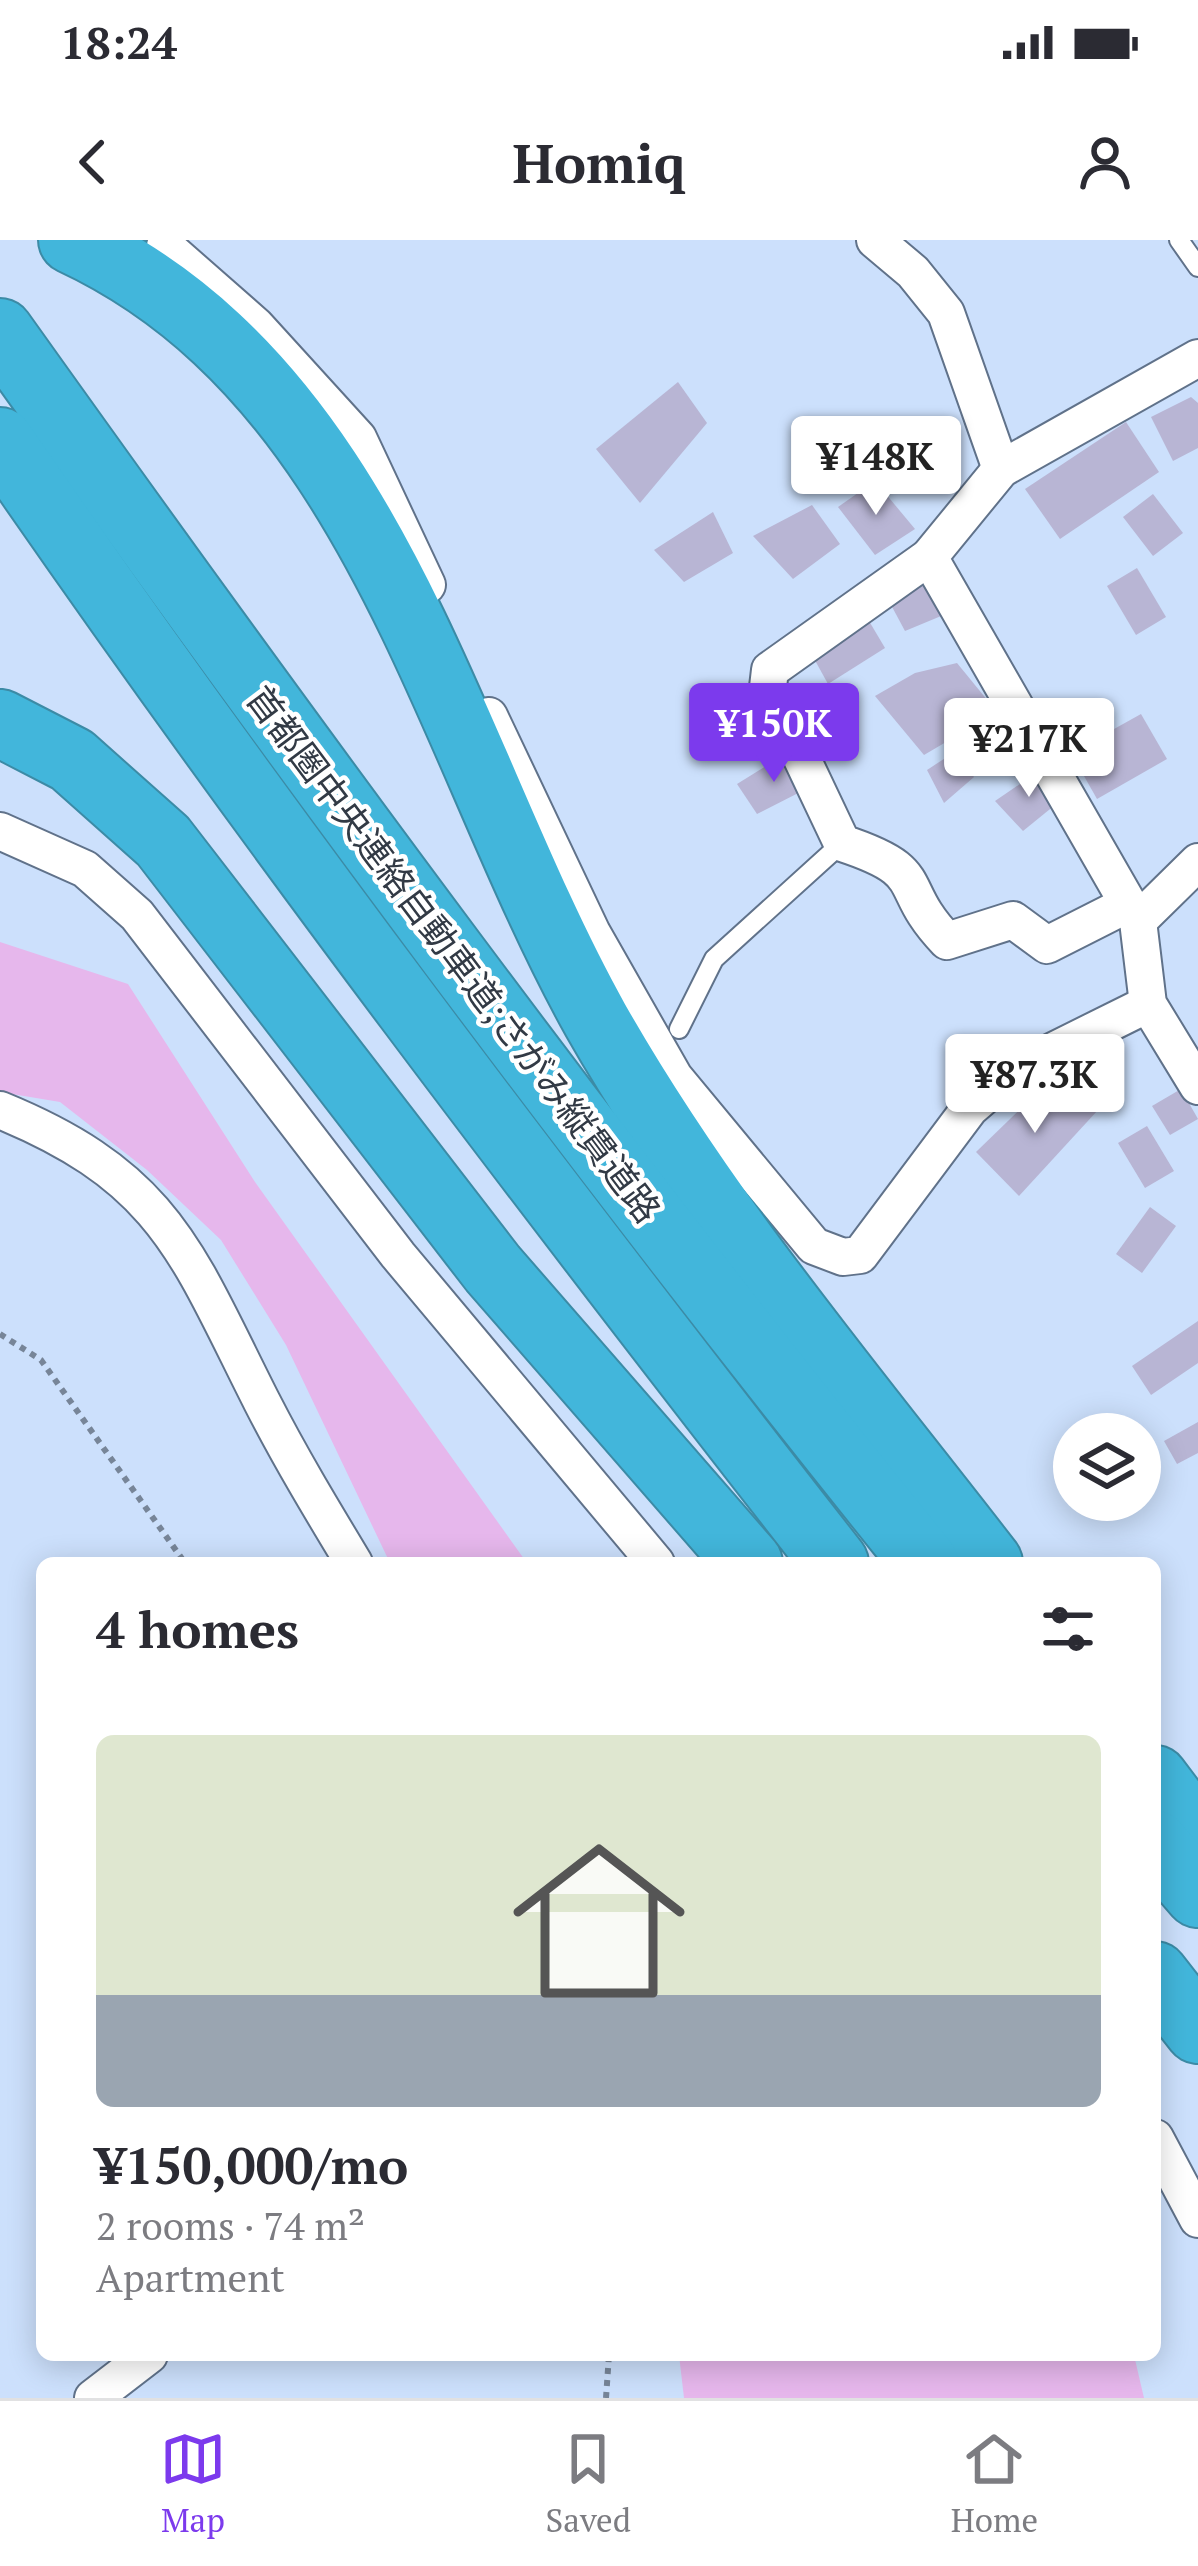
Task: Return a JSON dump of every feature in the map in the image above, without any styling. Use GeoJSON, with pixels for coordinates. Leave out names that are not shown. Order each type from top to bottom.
{"type":"FeatureCollection","features":[{"type":"Feature","properties":{"kind":"highway"},"geometry":{"type":"LineString","coordinates":[[72,240],[148,283],[204,326],[268,389],[316,452],[374,548],[549,928],[615,1051],[756,1262],[984,1557]]}},
{"type":"Feature","properties":{"kind":"highway","name":"首都圏中央連絡自動車道;さがみ縦貫道路"},"geometry":{"type":"LineString","coordinates":[[0,332],[236,662],[572,1117],[920,1557]]}},
{"type":"Feature","properties":{"kind":"highway","name":"首都圏中央連絡自動車道;さがみ縦貫道路"},"geometry":{"type":"LineString","coordinates":[[0,441],[181,704],[513,1149],[830,1557]]}},
{"type":"Feature","properties":{"kind":"highway"},"geometry":{"type":"LineString","coordinates":[[0,723],[72,760],[163,841],[494,1269],[744,1557]]}},
{"type":"Feature","properties":{"kind":"highway"},"geometry":{"type":"LineString","coordinates":[[1161,1787],[1198,1836]]}},
{"type":"Feature","properties":{"kind":"highway"},"geometry":{"type":"LineString","coordinates":[[1161,1851],[1198,1894]]}},
{"type":"Feature","properties":{"kind":"highway"},"geometry":{"type":"LineString","coordinates":[[1161,1983],[1198,2030]]}},
{"type":"Feature","properties":{"kind":"highway"},"geometry":{"type":"LineString","coordinates":[[1161,2020],[1198,2061]]}},
{"type":"Feature","properties":{"kind":"street"},"geometry":{"type":"LineString","coordinates":[[875,240],[913,272],[946,314],[1001,469]]}},
{"type":"Feature","properties":{"kind":"street"},"geometry":{"type":"LineString","coordinates":[[165,246],[256,326],[358,438],[592,933],[674,1077],[814,1246],[843,1257],[860,1255],[970,1108],[1013,1071],[1148,1004]]}},
{"type":"Feature","properties":{"kind":"street"},"geometry":{"type":"LineString","coordinates":[[1198,358],[1001,469],[929,557],[770,670],[767,687],[842,843],[891,859],[907,873],[928,922],[947,941],[1013,920],[1047,945],[1133,912],[1198,862]]}},
{"type":"Feature","properties":{"kind":"street"},"geometry":{"type":"LineString","coordinates":[[929,557],[1133,912],[1148,1004],[1198,1086]]}},
{"type":"Feature","properties":{"kind":"street"},"geometry":{"type":"LineString","coordinates":[[0,830],[85,869],[137,915],[398,1256],[651,1557]]}},
{"type":"Feature","properties":{"kind":"street"},"geometry":{"type":"LineString","coordinates":[[0,1110],[76,1146],[138,1195],[173,1232],[213,1297],[284,1444],[350,1557]]}},
{"type":"Feature","properties":{"kind":"street"},"geometry":{"type":"LineString","coordinates":[[1161,2149],[1198,2219]]}},
{"type":"Feature","properties":{"kind":"street"},"geometry":{"type":"LineString","coordinates":[[93,2398],[141,2361]]}},
{"type":"Feature","properties":{"kind":"lane"},"geometry":{"type":"LineString","coordinates":[[1179,240],[1198,267]]}},
{"type":"Feature","properties":{"kind":"lane"},"geometry":{"type":"LineString","coordinates":[[679,1029],[714,959],[842,843]]}},
{"type":"Feature","properties":{"kind":"path"},"geometry":{"type":"LineString","coordinates":[[0,1334],[41,1360],[181,1557]]}},
{"type":"Feature","properties":{"kind":"path"},"geometry":{"type":"LineString","coordinates":[[606,2398],[609,2361]]}},
{"type":"Feature","properties":{"kind":"shaded area"},"geometry":{"type":"Polygon","coordinates":[[[0,942],[128,984],[255,1182],[523,1557],[387,1557],[286,1345],[221,1240],[147,1170],[60,1102],[0,1092],[0,942]]]}},
{"type":"Feature","properties":{"kind":"shaded area"},"geometry":{"type":"Polygon","coordinates":[[[680,2361],[1135,2361],[1144,2398],[684,2398],[680,2361]]]}},
{"type":"Feature","properties":{"kind":"building"},"geometry":{"type":"Polygon","coordinates":[[[678,382],[707,423],[640,503],[596,449],[678,382]]]}},
{"type":"Feature","properties":{"kind":"building"},"geometry":{"type":"Polygon","coordinates":[[[1191,397],[1198,403],[1198,448],[1173,461],[1151,417],[1191,397]]]}},
{"type":"Feature","properties":{"kind":"building"},"geometry":{"type":"Polygon","coordinates":[[[1126,422],[1159,472],[1060,539],[1025,489],[1126,422]]]}},
{"type":"Feature","properties":{"kind":"building"},"geometry":{"type":"Polygon","coordinates":[[[875,481],[915,529],[875,555],[838,507],[875,481]]]}},
{"type":"Feature","properties":{"kind":"building"},"geometry":{"type":"Polygon","coordinates":[[[1153,494],[1183,533],[1153,556],[1123,517],[1153,494]]]}},
{"type":"Feature","properties":{"kind":"building"},"geometry":{"type":"Polygon","coordinates":[[[812,505],[840,544],[793,579],[753,536],[812,505]]]}},
{"type":"Feature","properties":{"kind":"building"},"geometry":{"type":"Polygon","coordinates":[[[713,512],[733,553],[684,582],[654,550],[713,512]]]}},
{"type":"Feature","properties":{"kind":"building"},"geometry":{"type":"Polygon","coordinates":[[[1137,568],[1166,617],[1136,635],[1107,586],[1137,568]]]}},
{"type":"Feature","properties":{"kind":"building"},"geometry":{"type":"Polygon","coordinates":[[[936,569],[958,609],[905,631],[883,590],[936,569]]]}},
{"type":"Feature","properties":{"kind":"building"},"geometry":{"type":"Polygon","coordinates":[[[866,616],[885,648],[828,684],[806,644],[866,616]]]}},
{"type":"Feature","properties":{"kind":"building"},"geometry":{"type":"Polygon","coordinates":[[[957,663],[997,712],[924,755],[875,696],[915,673],[957,663]]]}},
{"type":"Feature","properties":{"kind":"building"},"geometry":{"type":"Polygon","coordinates":[[[1141,714],[1167,759],[1097,799],[1071,753],[1141,714]]]}},
{"type":"Feature","properties":{"kind":"building"},"geometry":{"type":"Polygon","coordinates":[[[956,751],[974,777],[944,803],[927,770],[956,751]]]}},
{"type":"Feature","properties":{"kind":"building"},"geometry":{"type":"Polygon","coordinates":[[[784,755],[814,785],[757,814],[737,784],[784,755]]]}},
{"type":"Feature","properties":{"kind":"building"},"geometry":{"type":"Polygon","coordinates":[[[1045,767],[1055,805],[1023,831],[995,801],[1045,767]]]}},
{"type":"Feature","properties":{"kind":"building"},"geometry":{"type":"Polygon","coordinates":[[[1049,1081],[1098,1110],[1019,1196],[976,1152],[1049,1081]]]}},
{"type":"Feature","properties":{"kind":"building"},"geometry":{"type":"Polygon","coordinates":[[[1181,1089],[1198,1119],[1170,1135],[1152,1106],[1181,1089]]]}},
{"type":"Feature","properties":{"kind":"building"},"geometry":{"type":"Polygon","coordinates":[[[1147,1126],[1174,1171],[1145,1188],[1118,1143],[1147,1126]]]}},
{"type":"Feature","properties":{"kind":"building"},"geometry":{"type":"Polygon","coordinates":[[[1150,1207],[1176,1226],[1142,1273],[1116,1254],[1150,1207]]]}},
{"type":"Feature","properties":{"kind":"building"},"geometry":{"type":"Polygon","coordinates":[[[1198,1321],[1198,1363],[1151,1395],[1132,1366],[1198,1321]]]}},
{"type":"Feature","properties":{"kind":"building"},"geometry":{"type":"Polygon","coordinates":[[[1198,1422],[1198,1453],[1177,1464],[1164,1441],[1198,1422]]]}}]}
